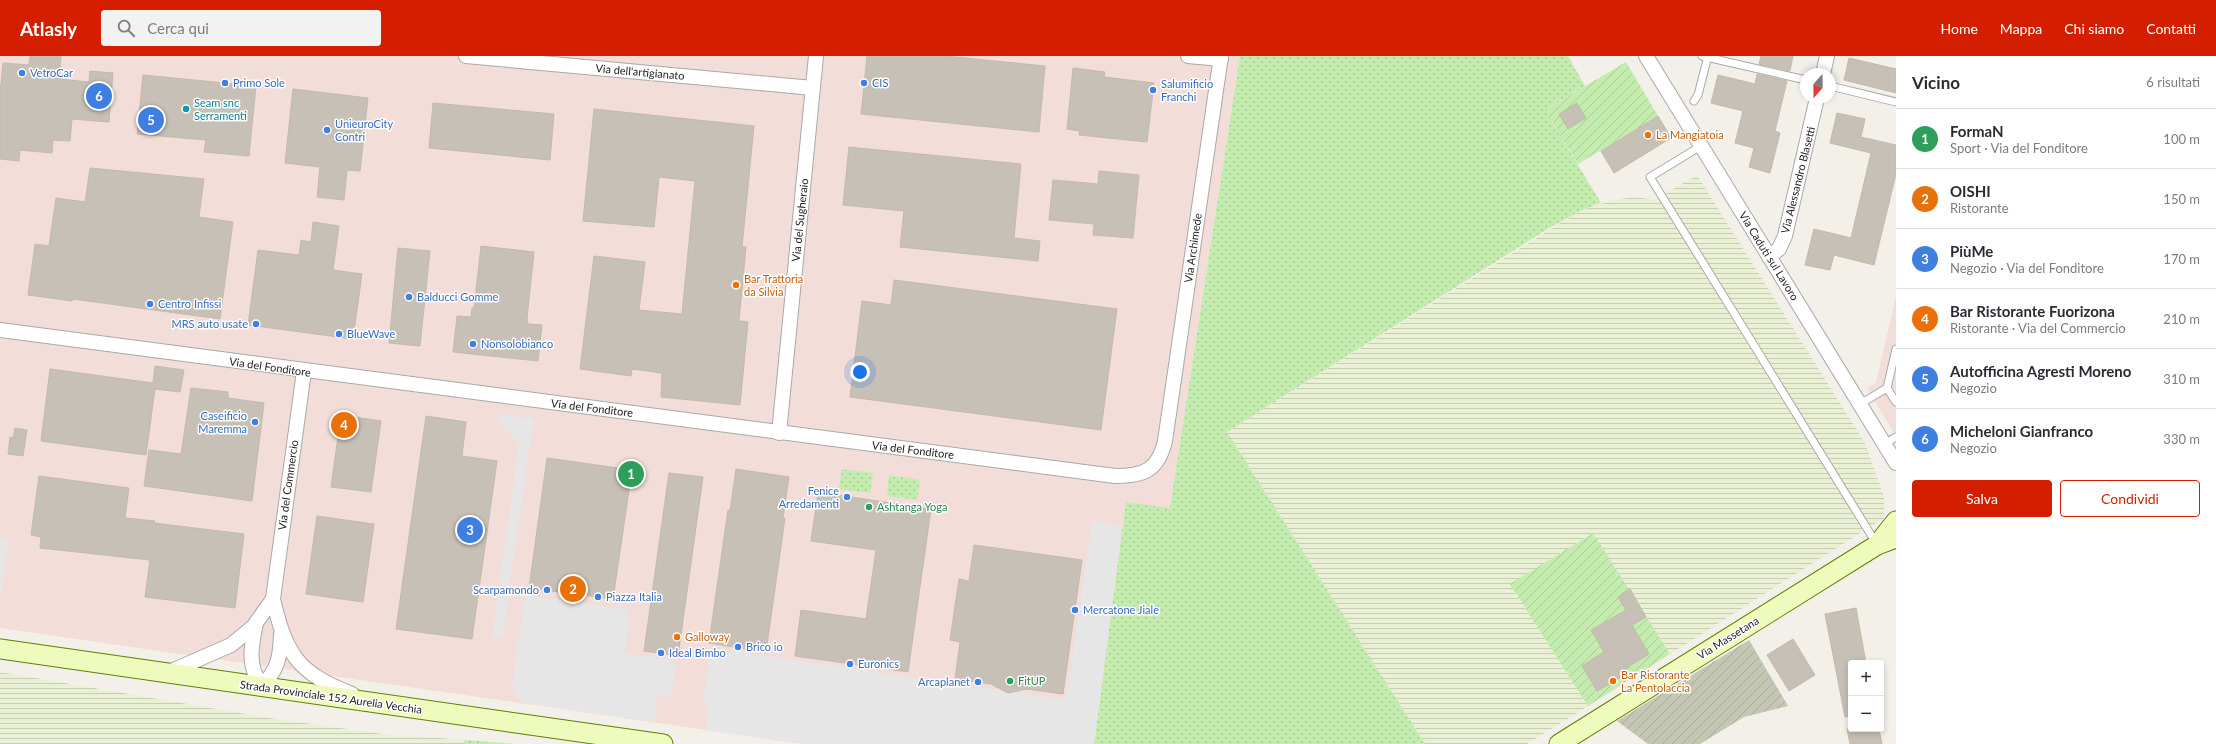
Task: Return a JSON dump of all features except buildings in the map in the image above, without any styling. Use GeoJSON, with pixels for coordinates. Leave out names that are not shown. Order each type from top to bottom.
{"type":"FeatureCollection","features":[{"type":"Feature","properties":{"kind":"main road","name":"Via Massetana"},"geometry":{"type":"LineString","coordinates":[[1877,545],[1896,520]]}},
{"type":"Feature","properties":{"kind":"main road","name":"Via Massetana"},"geometry":{"type":"LineString","coordinates":[[1559,744],[1877,545],[1896,538]]}},
{"type":"Feature","properties":{"kind":"main road","name":"Strada Provinciale 152 Aurelia Vecchia"},"geometry":{"type":"LineString","coordinates":[[0,649],[662,744]]}},
{"type":"Feature","properties":{"kind":"street","name":"Via dell'artigianato"},"geometry":{"type":"LineString","coordinates":[[466,56],[813,88]]}},
{"type":"Feature","properties":{"kind":"street","name":"Via del Sugheraio"},"geometry":{"type":"LineString","coordinates":[[779,433],[816,56]]}},
{"type":"Feature","properties":{"kind":"street"},"geometry":{"type":"LineString","coordinates":[[1188,56],[1221,57]]}},
{"type":"Feature","properties":{"kind":"street","name":"Via Caduti sul Lavoro"},"geometry":{"type":"LineString","coordinates":[[1646,56],[1894,460],[1896,475]]}},
{"type":"Feature","properties":{"kind":"street"},"geometry":{"type":"LineString","coordinates":[[1824,68],[1827,56]]}},
{"type":"Feature","properties":{"kind":"street","name":"Via Archimede"},"geometry":{"type":"LineString","coordinates":[[1165,441],[1221,57]]}},
{"type":"Feature","properties":{"kind":"street","name":"Via Alessandro Blasetti"},"geometry":{"type":"LineString","coordinates":[[1770,257],[1779,249],[1785,236],[1817,104]]}},
{"type":"Feature","properties":{"kind":"street","name":"Via del Fonditore"},"geometry":{"type":"LineString","coordinates":[[0,330],[1115,476],[1133,476],[1150,469],[1162,452],[1165,441]]}},
{"type":"Feature","properties":{"kind":"street","name":"Via del Commercio"},"geometry":{"type":"LineString","coordinates":[[304,371],[273,599],[281,634],[293,656],[305,669],[333,687],[379,704]]}},
{"type":"Feature","properties":{"kind":"street","name":"Via del Commercio"},"geometry":{"type":"LineString","coordinates":[[167,673],[231,644],[256,623],[273,599]]}},
{"type":"Feature","properties":{"kind":"street","name":"Via del Commercio"},"geometry":{"type":"LineString","coordinates":[[256,623],[251,649],[252,667],[254,676],[262,686],[275,670],[280,654],[281,634]]}},
{"type":"Feature","properties":{"kind":"lane"},"geometry":{"type":"LineString","coordinates":[[1694,101],[1698,95],[1706,56],[1800,79]]}},
{"type":"Feature","properties":{"kind":"lane"},"geometry":{"type":"LineString","coordinates":[[1836,87],[1896,102]]}},
{"type":"Feature","properties":{"kind":"lane"},"geometry":{"type":"LineString","coordinates":[[1701,146],[1650,177],[1877,545]]}},
{"type":"Feature","properties":{"kind":"lane"},"geometry":{"type":"LineString","coordinates":[[1896,349],[1887,388],[1896,402]]}},
{"type":"Feature","properties":{"kind":"lane"},"geometry":{"type":"LineString","coordinates":[[1860,404],[1887,388]]}},
{"type":"Feature","properties":{"kind":"lane"},"geometry":{"type":"LineString","coordinates":[[1884,444],[1896,437]]}},
{"type":"Feature","properties":{"kind":"shaded area"},"geometry":{"type":"Polygon","coordinates":[[[0,56],[1240,56],[1170,509],[1126,503],[1094,744],[804,744],[0,628],[0,56]]]}},
{"type":"Feature","properties":{"kind":"shaded area"},"geometry":{"type":"Polygon","coordinates":[[[1697,175],[1865,443],[1884,497],[1884,518],[1670,654],[1592,533],[1511,585],[1588,706],[1527,744],[1425,744],[1227,432],[1580,211],[1613,200],[1635,197],[1655,200],[1697,175]]]}},
{"type":"Feature","properties":{"kind":"shaded area"},"geometry":{"type":"Polygon","coordinates":[[[1896,296],[1896,436],[1867,388],[1876,383],[1896,296]]]}},
{"type":"Feature","properties":{"kind":"shaded area"},"geometry":{"type":"Polygon","coordinates":[[[499,414],[534,419],[502,638],[492,637],[519,444],[498,422],[499,414]]]}},
{"type":"Feature","properties":{"kind":"shaded area"},"geometry":{"type":"Polygon","coordinates":[[[1092,521],[1122,526],[1094,744],[804,744],[706,730],[709,706],[703,705],[711,648],[1066,700],[1092,521]]]}},
{"type":"Feature","properties":{"kind":"shaded area"},"geometry":{"type":"Polygon","coordinates":[[[0,538],[9,539],[0,603],[0,538]]]}},
{"type":"Feature","properties":{"kind":"shaded area"},"geometry":{"type":"Polygon","coordinates":[[[525,595],[630,610],[625,653],[676,661],[671,697],[658,695],[654,722],[522,703],[512,689],[525,595]]]}},
{"type":"Feature","properties":{"kind":"shaded area"},"geometry":{"type":"Polygon","coordinates":[[[1749,640],[1788,706],[1744,717],[1700,744],[1648,744],[1617,721],[1749,640]]]}},
{"type":"Feature","properties":{"kind":"shaded area"},"geometry":{"type":"Polygon","coordinates":[[[0,672],[269,718],[390,735],[483,741],[483,744],[0,744],[0,672]]]}},
{"type":"Feature","properties":{"kind":"green space"},"geometry":{"type":"Polygon","coordinates":[[[1240,56],[1568,56],[1585,86],[1545,110],[1601,203],[1580,211],[1546,230],[1227,432],[1425,744],[1094,744],[1126,502],[1170,508],[1240,56]]]}},
{"type":"Feature","properties":{"kind":"green space"},"geometry":{"type":"Polygon","coordinates":[[[1626,62],[1658,116],[1578,164],[1545,110],[1626,62]]]}},
{"type":"Feature","properties":{"kind":"green space"},"geometry":{"type":"Polygon","coordinates":[[[842,469],[873,473],[870,493],[839,489],[842,469]]]}},
{"type":"Feature","properties":{"kind":"green space"},"geometry":{"type":"Polygon","coordinates":[[[889,475],[920,480],[917,500],[887,496],[889,475]]]}},
{"type":"Feature","properties":{"kind":"green space"},"geometry":{"type":"Polygon","coordinates":[[[1593,533],[1670,654],[1588,706],[1510,584],[1593,533]]]}},
{"type":"Feature","properties":{"kind":"green space"},"geometry":{"type":"Polygon","coordinates":[[[463,740],[517,744],[465,744],[463,740]]]}},
{"type":"Feature","properties":{"kind":"place","name":"VetroCar"},"geometry":{"type":"Point","coordinates":[22,73]}},
{"type":"Feature","properties":{"kind":"place","name":"Primo Sole"},"geometry":{"type":"Point","coordinates":[225,83]}},
{"type":"Feature","properties":{"kind":"place","name":"CIS"},"geometry":{"type":"Point","coordinates":[864,83]}},
{"type":"Feature","properties":{"kind":"place","name":"Salumificio Franchi"},"geometry":{"type":"Point","coordinates":[1153,90]}},
{"type":"Feature","properties":{"kind":"place","name":"Micheloni Gianfranco"},"geometry":{"type":"Point","coordinates":[99,96]}},
{"type":"Feature","properties":{"kind":"place","name":"Seam snc Serramenti"},"geometry":{"type":"Point","coordinates":[186,109]}},
{"type":"Feature","properties":{"kind":"place","name":"Autofficina Agresti Moreno"},"geometry":{"type":"Point","coordinates":[151,120]}},
{"type":"Feature","properties":{"kind":"place","name":"UnieuroCity Contri"},"geometry":{"type":"Point","coordinates":[327,130]}},
{"type":"Feature","properties":{"kind":"place","name":"La Mangiatoia"},"geometry":{"type":"Point","coordinates":[1648,135]}},
{"type":"Feature","properties":{"kind":"place","name":"Bar Trattoria da Silvia"},"geometry":{"type":"Point","coordinates":[736,285]}},
{"type":"Feature","properties":{"kind":"place","name":"Balducci Gomme"},"geometry":{"type":"Point","coordinates":[409,297]}},
{"type":"Feature","properties":{"kind":"place","name":"Centro Infissi"},"geometry":{"type":"Point","coordinates":[150,304]}},
{"type":"Feature","properties":{"kind":"place","name":"MRS auto usate"},"geometry":{"type":"Point","coordinates":[256,324]}},
{"type":"Feature","properties":{"kind":"place","name":"BlueWave"},"geometry":{"type":"Point","coordinates":[339,334]}},
{"type":"Feature","properties":{"kind":"place","name":"Nonsolobianco"},"geometry":{"type":"Point","coordinates":[473,344]}},
{"type":"Feature","properties":{"kind":"place","name":"Caseificio Maremma"},"geometry":{"type":"Point","coordinates":[255,422]}},
{"type":"Feature","properties":{"kind":"place","name":"Bar Ristorante Fuorizona"},"geometry":{"type":"Point","coordinates":[344,425]}},
{"type":"Feature","properties":{"kind":"place","name":"FormaN"},"geometry":{"type":"Point","coordinates":[631,474]}},
{"type":"Feature","properties":{"kind":"place","name":"Fenice Arredamenti"},"geometry":{"type":"Point","coordinates":[847,497]}},
{"type":"Feature","properties":{"kind":"place","name":"Ashtanga Yoga"},"geometry":{"type":"Point","coordinates":[869,507]}},
{"type":"Feature","properties":{"kind":"place","name":"PiùMe"},"geometry":{"type":"Point","coordinates":[470,530]}},
{"type":"Feature","properties":{"kind":"place","name":"OISHI"},"geometry":{"type":"Point","coordinates":[573,589]}},
{"type":"Feature","properties":{"kind":"place","name":"Scarpamondo"},"geometry":{"type":"Point","coordinates":[547,590]}},
{"type":"Feature","properties":{"kind":"place","name":"Piazza Italia"},"geometry":{"type":"Point","coordinates":[598,597]}},
{"type":"Feature","properties":{"kind":"place","name":"Mercatone Jiale"},"geometry":{"type":"Point","coordinates":[1075,610]}},
{"type":"Feature","properties":{"kind":"place","name":"Galloway"},"geometry":{"type":"Point","coordinates":[677,637]}},
{"type":"Feature","properties":{"kind":"place","name":"Brico io"},"geometry":{"type":"Point","coordinates":[738,647]}},
{"type":"Feature","properties":{"kind":"place","name":"Ideal Bimbo"},"geometry":{"type":"Point","coordinates":[661,653]}},
{"type":"Feature","properties":{"kind":"place","name":"Euronics"},"geometry":{"type":"Point","coordinates":[850,664]}},
{"type":"Feature","properties":{"kind":"place","name":"FitUP"},"geometry":{"type":"Point","coordinates":[1010,681]}},
{"type":"Feature","properties":{"kind":"place","name":"Bar Ristorante La Pentolaccia"},"geometry":{"type":"Point","coordinates":[1613,681]}},
{"type":"Feature","properties":{"kind":"place","name":"Arcaplanet"},"geometry":{"type":"Point","coordinates":[978,682]}}]}
